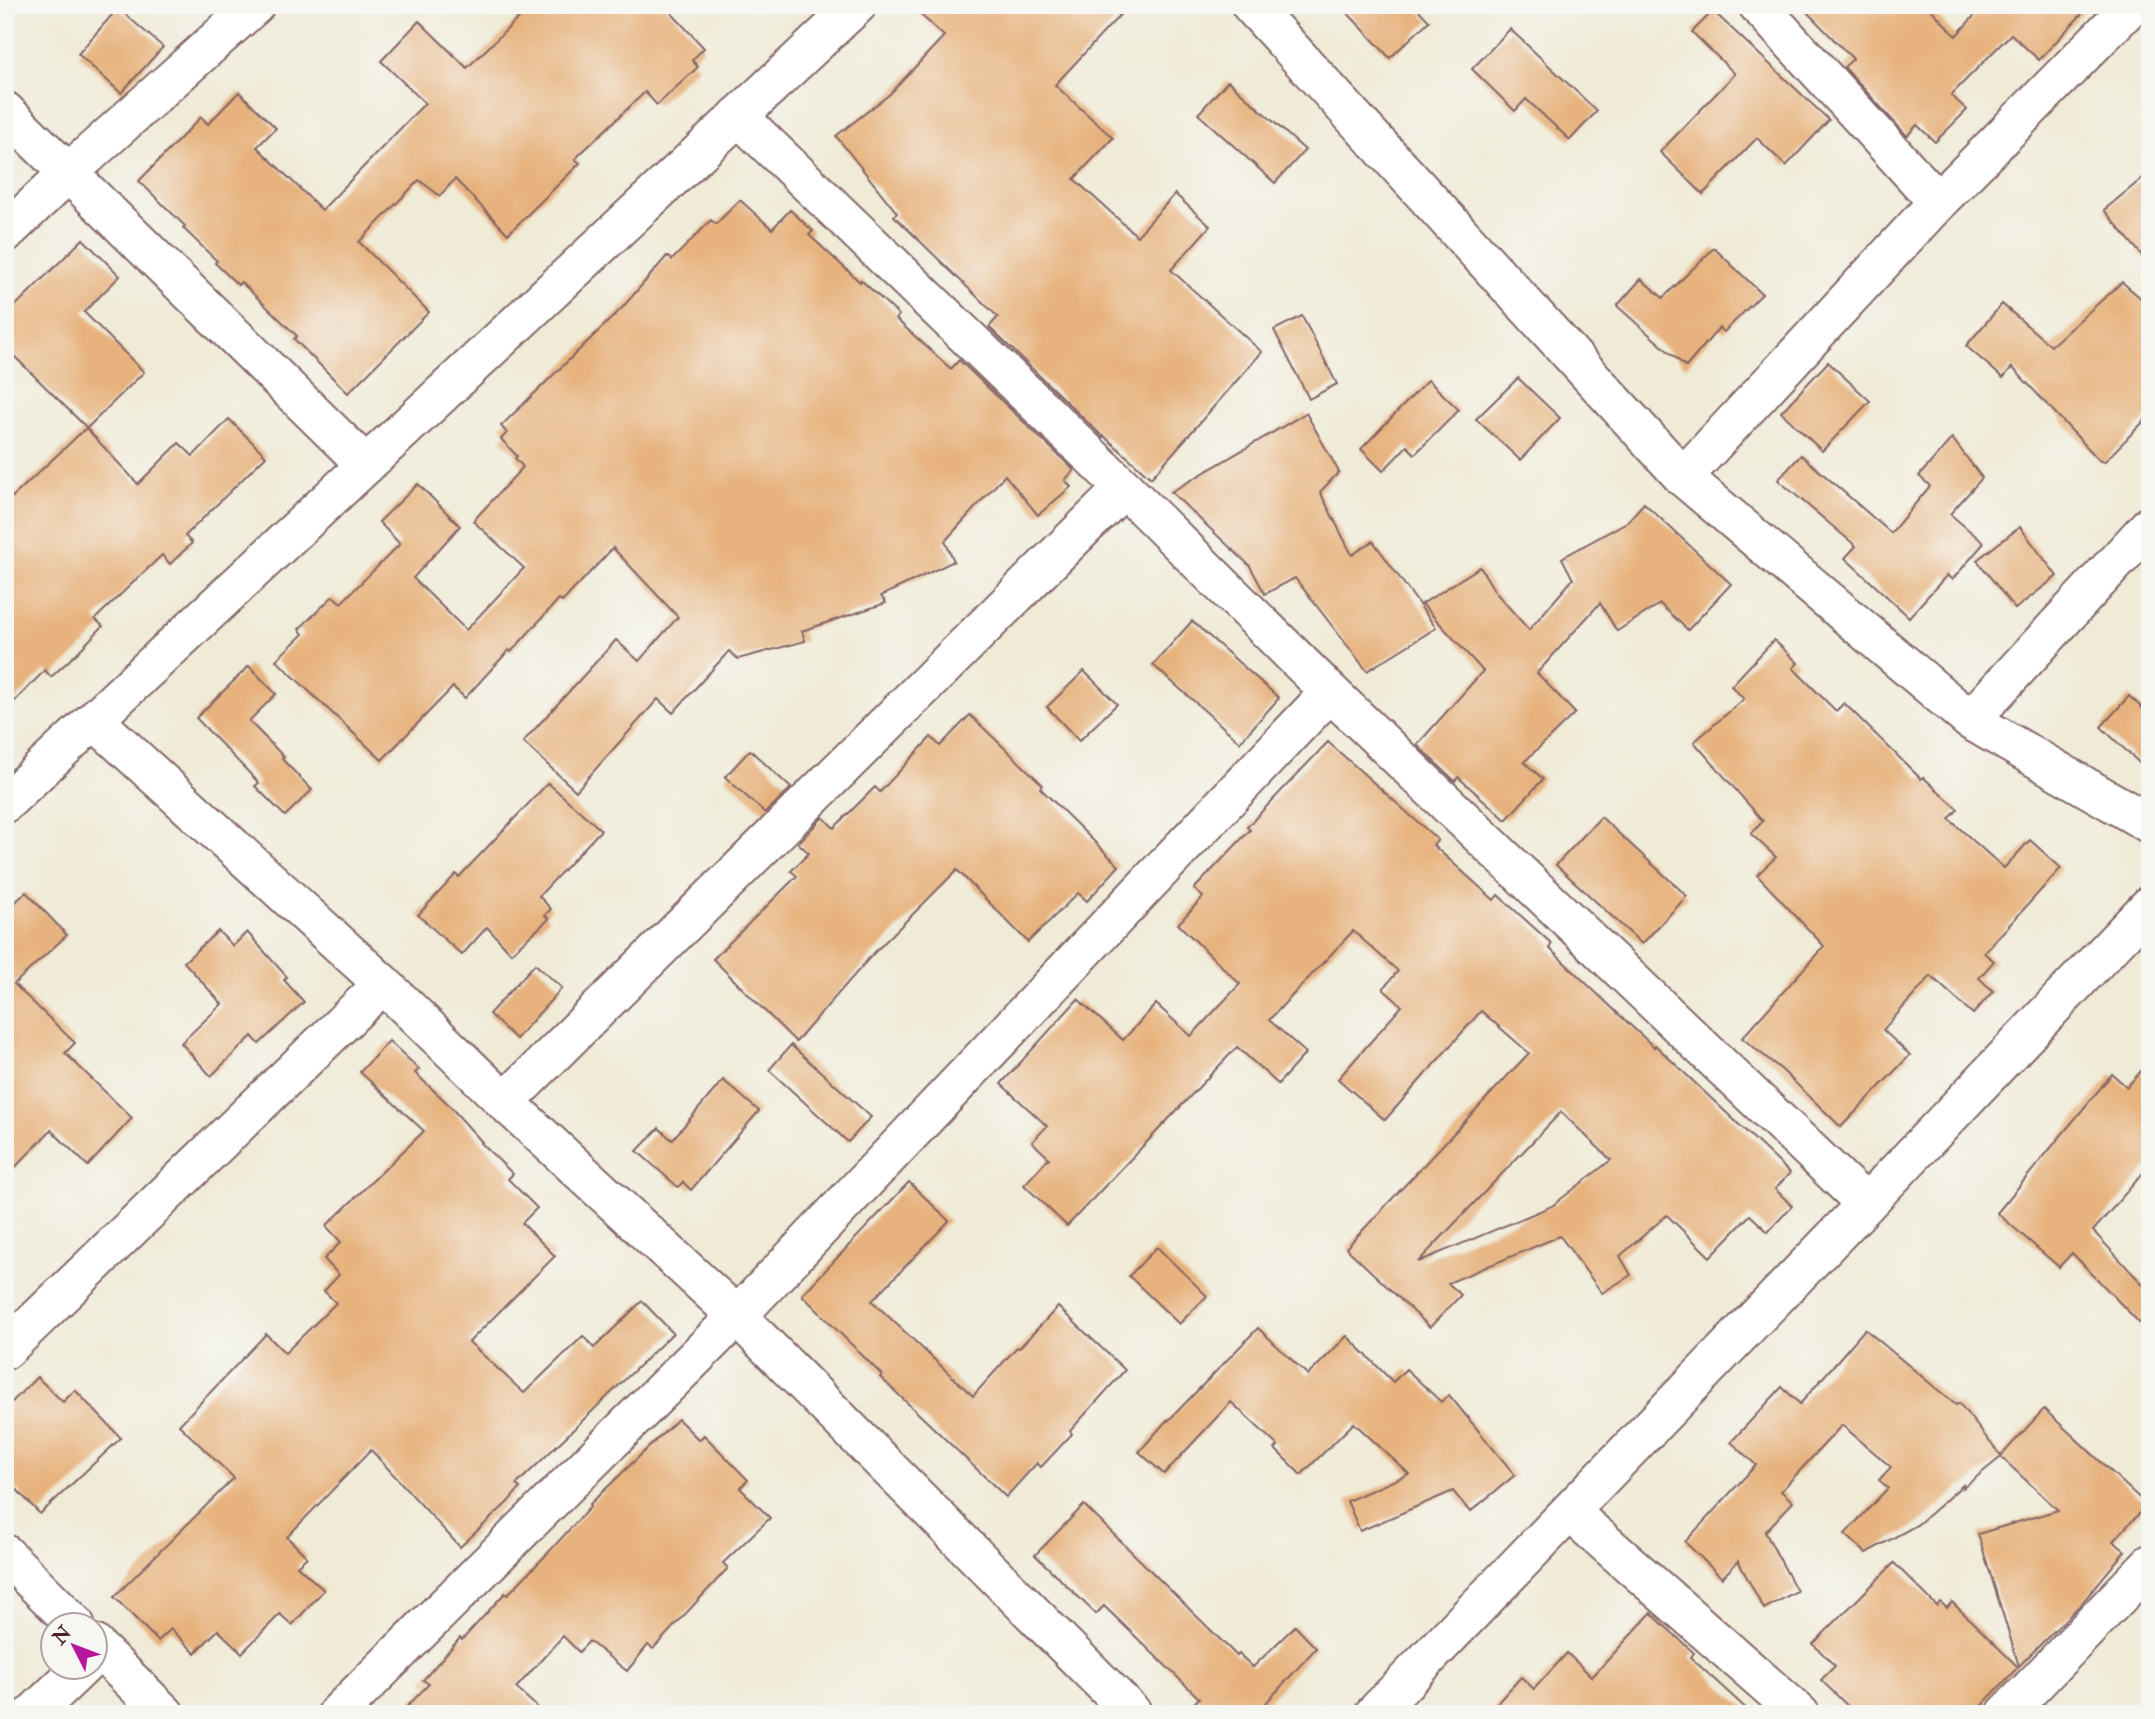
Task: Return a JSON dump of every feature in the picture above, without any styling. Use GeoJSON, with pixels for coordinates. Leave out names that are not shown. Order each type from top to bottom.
{"type":"FeatureCollection","features":[{"type":"Feature","properties":{"kind":"street"},"geometry":{"type":"LineString","coordinates":[[5,233],[255,5]]}},
{"type":"Feature","properties":{"kind":"street"},"geometry":{"type":"LineString","coordinates":[[5,803],[857,5]]}},
{"type":"Feature","properties":{"kind":"street"},"geometry":{"type":"LineString","coordinates":[[1251,5],[1683,477],[1970,720],[2150,824]]}},
{"type":"Feature","properties":{"kind":"street"},"geometry":{"type":"LineString","coordinates":[[1758,5],[1938,202]]}},
{"type":"Feature","properties":{"kind":"street"},"geometry":{"type":"LineString","coordinates":[[1683,477],[1938,202],[2132,5]]}},
{"type":"Feature","properties":{"kind":"street"},"geometry":{"type":"LineString","coordinates":[[5,111],[366,465]]}},
{"type":"Feature","properties":{"kind":"street"},"geometry":{"type":"LineString","coordinates":[[738,116],[1124,488],[1330,692],[1866,1204]]}},
{"type":"Feature","properties":{"kind":"street"},"geometry":{"type":"LineString","coordinates":[[505,1102],[1124,488]]}},
{"type":"Feature","properties":{"kind":"street"},"geometry":{"type":"LineString","coordinates":[[1970,720],[2150,525]]}},
{"type":"Feature","properties":{"kind":"street"},"geometry":{"type":"LineString","coordinates":[[337,1714],[737,1316],[1330,692]]}},
{"type":"Feature","properties":{"kind":"street"},"geometry":{"type":"LineString","coordinates":[[94,720],[383,984],[505,1102],[737,1316],[1133,1714]]}},
{"type":"Feature","properties":{"kind":"street"},"geometry":{"type":"LineString","coordinates":[[1374,1714],[2150,905]]}},
{"type":"Feature","properties":{"kind":"street"},"geometry":{"type":"LineString","coordinates":[[5,1350],[383,984]]}},
{"type":"Feature","properties":{"kind":"street"},"geometry":{"type":"LineString","coordinates":[[1570,1512],[1800,1714]]}},
{"type":"Feature","properties":{"kind":"street"},"geometry":{"type":"LineString","coordinates":[[5,1554],[55,1610]]}},
{"type":"Feature","properties":{"kind":"street"},"geometry":{"type":"LineString","coordinates":[[2006,1714],[2150,1564]]}},
{"type":"Feature","properties":{"kind":"street"},"geometry":{"type":"LineString","coordinates":[[108,1664],[165,1714]]}},
{"type":"Feature","properties":{"kind":"street"},"geometry":{"type":"LineString","coordinates":[[33,1714],[62,1680]]}},
{"type":"Feature","properties":{"kind":"building"},"geometry":{"type":"Polygon","coordinates":[[[532,5],[664,5],[704,48],[692,60],[698,67],[657,105],[645,92],[575,159],[580,163],[508,234],[455,179],[440,196],[419,180],[359,242],[429,312],[348,393],[294,339],[297,336],[241,282],[238,285],[215,263],[217,261],[183,228],[185,226],[139,181],[201,117],[208,124],[239,92],[276,128],[257,147],[322,210],[425,103],[381,61],[419,21],[467,68],[532,5]]]}},
{"type":"Feature","properties":{"kind":"building"},"geometry":{"type":"Polygon","coordinates":[[[910,5],[1129,5],[1055,85],[1113,138],[1074,179],[1137,236],[1175,194],[1210,226],[1171,270],[1262,352],[1151,478],[1103,437],[989,327],[998,317],[894,216],[897,213],[836,136],[890,94],[944,36],[910,5]]]}},
{"type":"Feature","properties":{"kind":"building"},"geometry":{"type":"Polygon","coordinates":[[[1340,5],[1414,5],[1429,21],[1390,58],[1340,5]]]}},
{"type":"Feature","properties":{"kind":"building"},"geometry":{"type":"Polygon","coordinates":[[[1800,5],[1927,5],[1956,36],[1982,7],[1979,5],[2090,5],[2039,60],[2011,34],[1951,95],[1967,110],[1935,142],[1917,125],[1907,136],[1844,67],[1853,59],[1800,5]]]}},
{"type":"Feature","properties":{"kind":"building"},"geometry":{"type":"Polygon","coordinates":[[[118,8],[163,47],[121,93],[78,54],[118,8]]]}},
{"type":"Feature","properties":{"kind":"building"},"geometry":{"type":"Polygon","coordinates":[[[1713,11],[1829,120],[1786,166],[1757,138],[1703,194],[1660,152],[1735,74],[1692,32],[1713,11]]]}},
{"type":"Feature","properties":{"kind":"building"},"geometry":{"type":"Polygon","coordinates":[[[1510,29],[1597,111],[1570,140],[1526,99],[1515,111],[1472,69],[1510,29]]]}},
{"type":"Feature","properties":{"kind":"building"},"geometry":{"type":"Polygon","coordinates":[[[1228,81],[1305,150],[1275,183],[1198,114],[1228,81]]]}},
{"type":"Feature","properties":{"kind":"building"},"geometry":{"type":"Polygon","coordinates":[[[2150,172],[2150,265],[2104,210],[2150,172]]]}},
{"type":"Feature","properties":{"kind":"building"},"geometry":{"type":"Polygon","coordinates":[[[740,200],[772,229],[790,210],[813,231],[809,235],[899,315],[896,319],[951,369],[959,360],[1074,470],[1065,480],[1071,487],[1038,515],[1005,475],[945,541],[954,561],[881,596],[886,603],[802,631],[805,641],[738,659],[729,651],[673,713],[658,699],[576,791],[523,742],[616,640],[639,661],[678,617],[613,548],[562,602],[559,599],[465,698],[453,687],[382,760],[276,660],[303,634],[299,629],[333,596],[341,603],[400,544],[379,522],[418,484],[460,526],[413,578],[466,630],[524,568],[473,521],[523,467],[501,439],[507,433],[501,426],[622,308],[667,256],[672,260],[711,220],[716,224],[740,200]]]}},
{"type":"Feature","properties":{"kind":"building"},"geometry":{"type":"Polygon","coordinates":[[[83,239],[120,276],[84,312],[144,372],[87,428],[5,347],[5,316],[83,239]]]}},
{"type":"Feature","properties":{"kind":"building"},"geometry":{"type":"Polygon","coordinates":[[[1714,248],[1762,294],[1724,332],[1719,328],[1686,367],[1617,306],[1641,279],[1663,298],[1714,248]]]}},
{"type":"Feature","properties":{"kind":"building"},"geometry":{"type":"Polygon","coordinates":[[[2122,282],[2150,306],[2150,415],[2104,462],[2100,461],[2012,367],[2003,378],[1966,346],[2002,304],[2051,346],[2122,282]]]}},
{"type":"Feature","properties":{"kind":"building"},"geometry":{"type":"Polygon","coordinates":[[[1302,316],[1337,384],[1309,399],[1274,330],[1302,316]]]}},
{"type":"Feature","properties":{"kind":"building"},"geometry":{"type":"Polygon","coordinates":[[[1828,362],[1870,401],[1822,451],[1781,412],[1828,362]]]}},
{"type":"Feature","properties":{"kind":"building"},"geometry":{"type":"Polygon","coordinates":[[[1518,378],[1560,418],[1520,460],[1476,419],[1518,378]]]}},
{"type":"Feature","properties":{"kind":"building"},"geometry":{"type":"Polygon","coordinates":[[[1428,380],[1459,410],[1415,454],[1407,446],[1383,471],[1361,449],[1428,380]]]}},
{"type":"Feature","properties":{"kind":"building"},"geometry":{"type":"Polygon","coordinates":[[[1306,413],[1339,472],[1320,492],[1352,555],[1373,541],[1436,628],[1367,671],[1295,578],[1265,594],[1250,566],[1171,492],[1306,413]]]}},
{"type":"Feature","properties":{"kind":"building"},"geometry":{"type":"Polygon","coordinates":[[[229,419],[266,456],[185,536],[192,543],[170,564],[162,555],[95,619],[103,626],[75,655],[51,677],[45,670],[5,711],[5,504],[86,428],[138,484],[179,443],[193,456],[229,419]]]}},
{"type":"Feature","properties":{"kind":"building"},"geometry":{"type":"Polygon","coordinates":[[[1952,438],[1982,478],[1950,514],[1984,543],[1952,580],[1947,575],[1909,617],[1845,558],[1856,546],[1778,480],[1801,455],[1891,533],[1930,486],[1919,476],[1952,438]]]}},
{"type":"Feature","properties":{"kind":"building"},"geometry":{"type":"Polygon","coordinates":[[[1644,503],[1731,584],[1688,630],[1660,604],[1617,631],[1600,603],[1537,673],[1575,713],[1524,762],[1543,779],[1506,820],[1458,777],[1455,781],[1417,745],[1483,671],[1422,604],[1480,567],[1496,593],[1529,630],[1573,579],[1562,558],[1627,522],[1644,503]]]}},
{"type":"Feature","properties":{"kind":"building"},"geometry":{"type":"Polygon","coordinates":[[[2020,527],[2057,576],[2015,609],[1977,560],[2020,527]]]}},
{"type":"Feature","properties":{"kind":"building"},"geometry":{"type":"Polygon","coordinates":[[[1192,621],[1279,698],[1240,742],[1153,665],[1192,621]]]}},
{"type":"Feature","properties":{"kind":"building"},"geometry":{"type":"Polygon","coordinates":[[[1774,640],[1798,663],[1793,668],[1836,711],[1844,703],[1921,779],[1923,777],[1958,809],[1949,819],[2004,868],[2030,840],[2061,868],[1984,953],[1994,961],[1979,978],[1993,991],[1973,1014],[1931,976],[1883,1030],[1910,1055],[1841,1127],[1782,1070],[1742,1038],[1824,946],[1757,875],[1776,857],[1751,834],[1763,821],[1694,742],[1744,699],[1731,686],[1774,640]]]}},
{"type":"Feature","properties":{"kind":"building"},"geometry":{"type":"Polygon","coordinates":[[[249,666],[276,694],[249,721],[312,790],[285,816],[255,786],[259,783],[196,718],[249,666]]]}},
{"type":"Feature","properties":{"kind":"building"},"geometry":{"type":"Polygon","coordinates":[[[1084,671],[1117,704],[1079,741],[1047,707],[1084,671]]]}},
{"type":"Feature","properties":{"kind":"building"},"geometry":{"type":"Polygon","coordinates":[[[2129,696],[2150,715],[2150,773],[2101,727],[2129,696]]]}},
{"type":"Feature","properties":{"kind":"building"},"geometry":{"type":"Polygon","coordinates":[[[970,715],[1043,785],[1040,788],[1119,866],[1087,901],[1078,893],[1028,942],[957,870],[871,956],[796,1042],[713,959],[797,876],[791,871],[809,853],[798,843],[823,817],[834,828],[875,787],[880,792],[931,737],[940,746],[970,715]]]}},
{"type":"Feature","properties":{"kind":"building"},"geometry":{"type":"Polygon","coordinates":[[[1328,742],[1438,840],[1433,845],[1494,900],[1498,895],[1552,944],[1549,948],[1790,1173],[1775,1189],[1792,1206],[1768,1232],[1750,1215],[1710,1257],[1667,1215],[1620,1256],[1631,1275],[1602,1293],[1560,1236],[1448,1283],[1461,1295],[1430,1327],[1346,1248],[1529,1053],[1481,1011],[1385,1120],[1338,1079],[1402,1006],[1383,989],[1398,971],[1353,931],[1269,1020],[1306,1053],[1278,1084],[1237,1047],[1067,1226],[1024,1185],[1049,1158],[1032,1142],[1047,1126],[1001,1084],[1078,999],[1123,1040],[1156,1004],[1191,1036],[1240,984],[1178,924],[1203,897],[1194,889],[1250,830],[1247,827],[1328,742]],[[1561,1112],[1418,1262],[1552,1206],[1611,1160],[1561,1112]]]}},
{"type":"Feature","properties":{"kind":"building"},"geometry":{"type":"Polygon","coordinates":[[[750,750],[791,788],[765,813],[725,777],[750,750]]]}},
{"type":"Feature","properties":{"kind":"building"},"geometry":{"type":"Polygon","coordinates":[[[548,783],[601,830],[539,896],[551,909],[545,915],[549,919],[511,953],[487,927],[462,955],[418,915],[456,874],[459,877],[548,783]]]}},
{"type":"Feature","properties":{"kind":"building"},"geometry":{"type":"Polygon","coordinates":[[[1601,817],[1687,896],[1642,944],[1556,865],[1601,817]]]}},
{"type":"Feature","properties":{"kind":"building"},"geometry":{"type":"Polygon","coordinates":[[[26,892],[67,935],[14,984],[75,1043],[65,1053],[132,1118],[88,1166],[51,1130],[5,1178],[5,912],[26,892]]]}},
{"type":"Feature","properties":{"kind":"building"},"geometry":{"type":"Polygon","coordinates":[[[218,931],[233,946],[247,932],[287,977],[284,980],[304,1002],[259,1044],[252,1036],[211,1076],[181,1043],[222,1004],[184,962],[218,931]]]}},
{"type":"Feature","properties":{"kind":"building"},"geometry":{"type":"Polygon","coordinates":[[[535,964],[562,988],[516,1039],[489,1014],[535,964]]]}},
{"type":"Feature","properties":{"kind":"building"},"geometry":{"type":"Polygon","coordinates":[[[389,1041],[419,1069],[415,1073],[513,1174],[508,1179],[537,1208],[522,1223],[555,1256],[469,1342],[524,1393],[583,1336],[594,1348],[642,1301],[673,1333],[516,1485],[520,1488],[508,1502],[460,1547],[371,1450],[287,1537],[307,1557],[297,1566],[324,1590],[292,1625],[280,1614],[242,1653],[218,1630],[195,1653],[171,1629],[158,1641],[114,1597],[234,1478],[179,1425],[266,1334],[285,1353],[336,1303],[324,1291],[339,1275],[324,1259],[341,1242],[326,1226],[424,1131],[360,1072],[389,1041]]]}},
{"type":"Feature","properties":{"kind":"building"},"geometry":{"type":"Polygon","coordinates":[[[791,1045],[871,1117],[848,1142],[769,1070],[791,1045]]]}},
{"type":"Feature","properties":{"kind":"building"},"geometry":{"type":"Polygon","coordinates":[[[2150,1061],[2150,1165],[2093,1231],[2150,1292],[2150,1334],[2072,1253],[2059,1267],[1997,1213],[2112,1074],[2127,1087],[2150,1061]]]}},
{"type":"Feature","properties":{"kind":"building"},"geometry":{"type":"Polygon","coordinates":[[[723,1080],[759,1111],[691,1190],[683,1182],[678,1187],[637,1151],[659,1128],[672,1140],[723,1080]]]}},
{"type":"Feature","properties":{"kind":"building"},"geometry":{"type":"Polygon","coordinates":[[[909,1182],[949,1221],[872,1301],[973,1396],[1058,1307],[1125,1370],[1070,1431],[1072,1434],[1041,1467],[1037,1463],[1006,1497],[880,1377],[882,1375],[802,1295],[909,1182]]]}},
{"type":"Feature","properties":{"kind":"building"},"geometry":{"type":"Polygon","coordinates":[[[1157,1247],[1207,1296],[1179,1324],[1129,1276],[1157,1247]]]}},
{"type":"Feature","properties":{"kind":"building"},"geometry":{"type":"Polygon","coordinates":[[[1258,1328],[1308,1375],[1347,1336],[1393,1382],[1406,1369],[1441,1402],[1449,1395],[1515,1475],[1470,1512],[1453,1491],[1360,1531],[1347,1501],[1409,1474],[1354,1423],[1301,1475],[1275,1449],[1278,1446],[1231,1402],[1164,1474],[1139,1452],[1258,1328]]]}},
{"type":"Feature","properties":{"kind":"building"},"geometry":{"type":"Polygon","coordinates":[[[1865,1329],[1956,1405],[1959,1403],[2001,1456],[2044,1409],[2147,1505],[2113,1541],[2125,1551],[2082,1603],[2019,1666],[1978,1534],[2058,1510],[2001,1457],[1963,1488],[1963,1485],[1917,1525],[1866,1553],[1845,1534],[1888,1488],[1879,1480],[1891,1467],[1842,1425],[1781,1491],[1793,1502],[1765,1532],[1797,1591],[1764,1609],[1738,1561],[1722,1578],[1685,1542],[1756,1465],[1731,1442],[1782,1387],[1800,1404],[1865,1329]]]}},
{"type":"Feature","properties":{"kind":"building"},"geometry":{"type":"Polygon","coordinates":[[[37,1377],[63,1402],[75,1390],[121,1438],[40,1514],[5,1477],[5,1409],[37,1377]]]}},
{"type":"Feature","properties":{"kind":"building"},"geometry":{"type":"Polygon","coordinates":[[[678,1419],[699,1440],[704,1435],[748,1480],[740,1488],[770,1518],[723,1563],[728,1568],[653,1649],[648,1645],[627,1671],[589,1641],[579,1652],[563,1636],[516,1688],[545,1714],[400,1714],[429,1684],[423,1680],[460,1638],[462,1640],[505,1593],[507,1595],[589,1505],[678,1419]]]}},
{"type":"Feature","properties":{"kind":"building"},"geometry":{"type":"Polygon","coordinates":[[[1084,1505],[1237,1656],[1239,1654],[1253,1667],[1295,1626],[1316,1648],[1256,1714],[1184,1714],[1199,1698],[1104,1606],[1096,1614],[1035,1555],[1084,1505]]]}},
{"type":"Feature","properties":{"kind":"building"},"geometry":{"type":"Polygon","coordinates":[[[1894,1563],[1937,1606],[1940,1602],[1947,1608],[1952,1602],[2018,1667],[1974,1714],[1856,1714],[1821,1680],[1835,1666],[1813,1644],[1894,1563]]]}},
{"type":"Feature","properties":{"kind":"building"},"geometry":{"type":"Polygon","coordinates":[[[1651,1613],[1694,1653],[1690,1657],[1752,1714],[1487,1714],[1521,1677],[1534,1689],[1567,1653],[1592,1677],[1651,1613]]]}}]}
